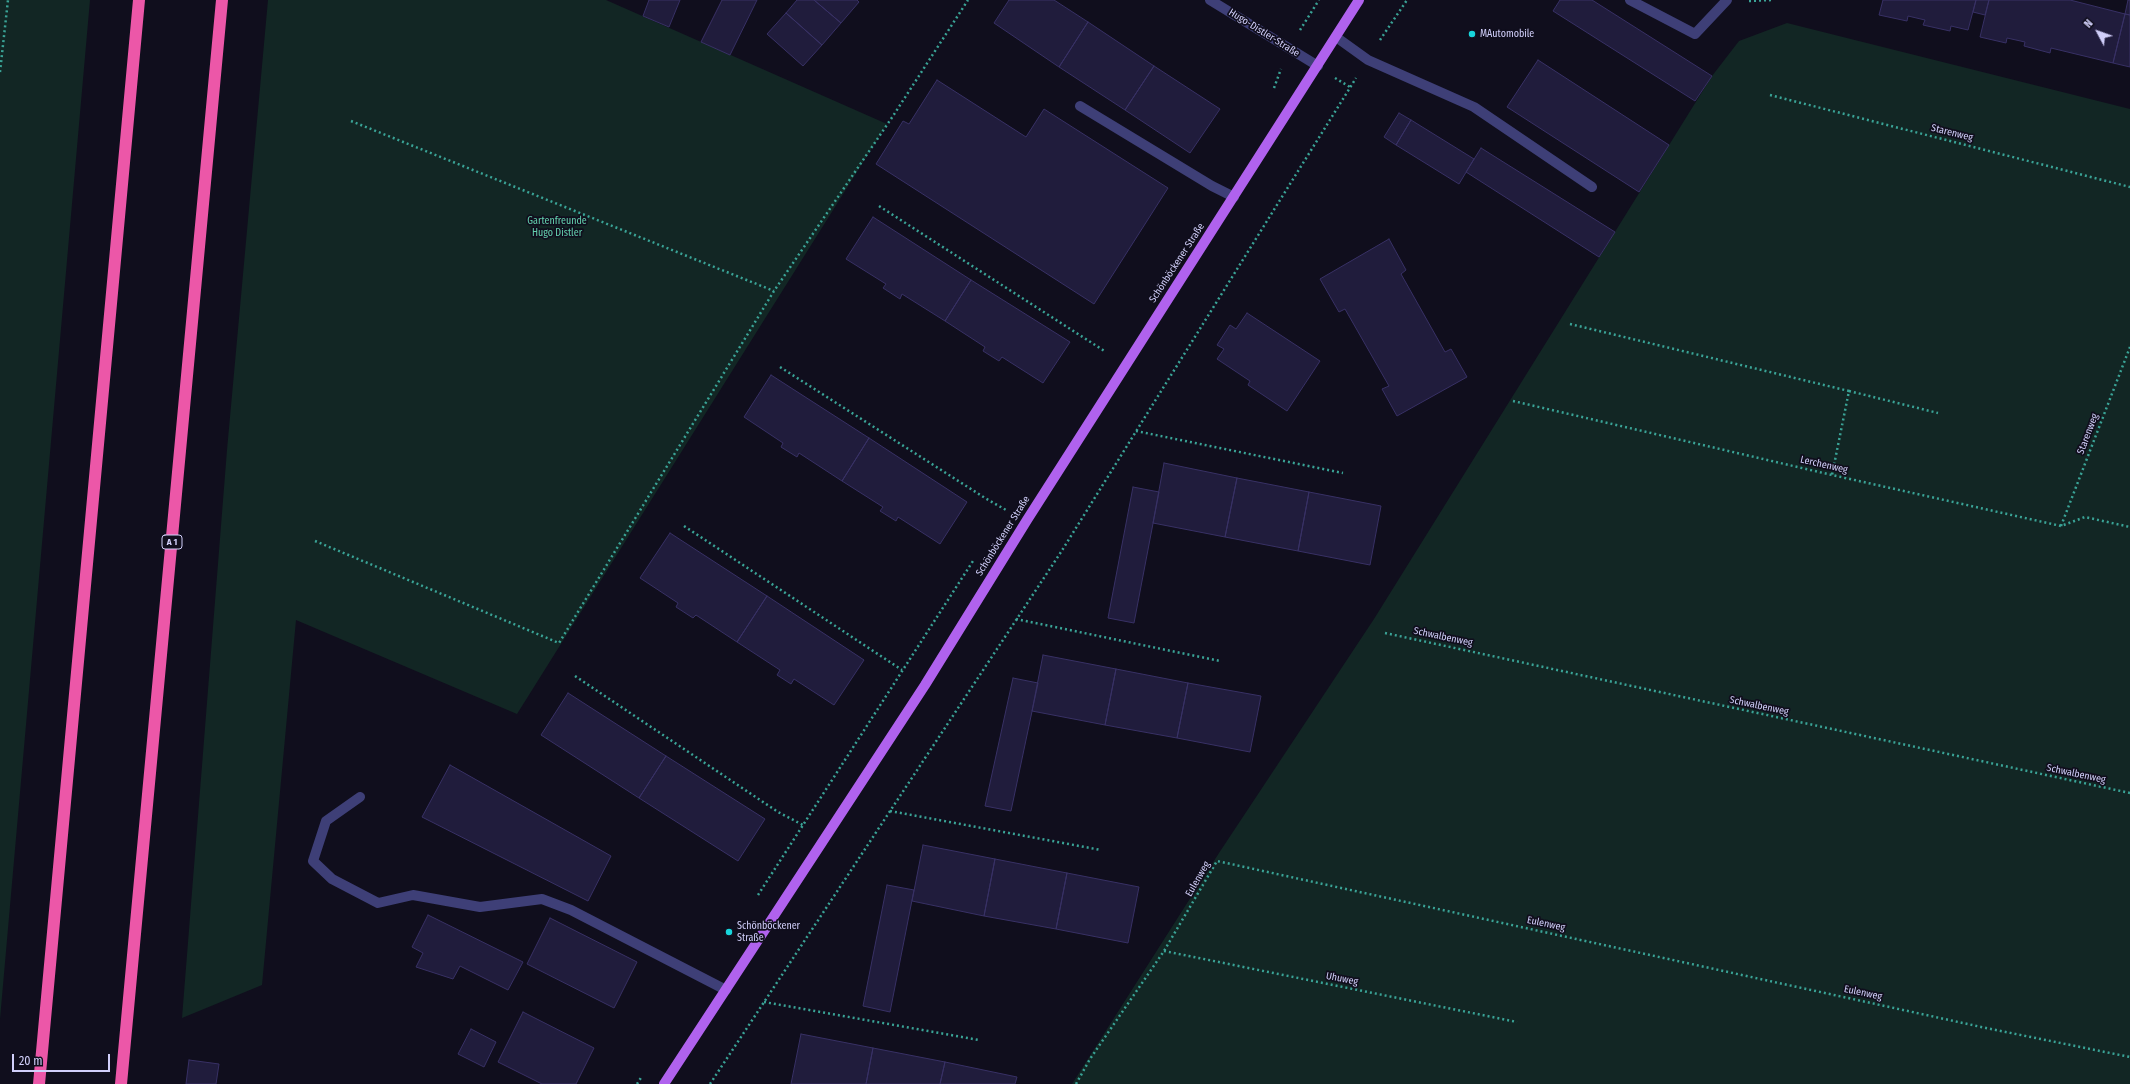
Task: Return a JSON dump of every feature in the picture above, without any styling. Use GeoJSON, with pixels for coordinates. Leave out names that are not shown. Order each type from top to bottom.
{"type":"FeatureCollection","features":[{"type":"Feature","properties":{"kind":"highway"},"geometry":{"type":"LineString","coordinates":[[39,1084],[139,0]]}},
{"type":"Feature","properties":{"kind":"highway","name":"A 1"},"geometry":{"type":"LineString","coordinates":[[122,1084],[222,0]]}},
{"type":"Feature","properties":{"kind":"main road","name":"Schönböckener Straße"},"geometry":{"type":"LineString","coordinates":[[664,1084],[925,684],[1026,520],[1359,0]]}},
{"type":"Feature","properties":{"kind":"street","name":"Hugo-Distler-Straße"},"geometry":{"type":"LineString","coordinates":[[1210,0],[1318,66]]}},
{"type":"Feature","properties":{"kind":"street"},"geometry":{"type":"LineString","coordinates":[[1630,0],[1695,34],[1727,0]]}},
{"type":"Feature","properties":{"kind":"street"},"geometry":{"type":"LineString","coordinates":[[1336,37],[1368,60],[1474,107],[1592,187]]}},
{"type":"Feature","properties":{"kind":"street"},"geometry":{"type":"LineString","coordinates":[[1080,106],[1212,186],[1234,197]]}},
{"type":"Feature","properties":{"kind":"street"},"geometry":{"type":"LineString","coordinates":[[360,797],[326,821],[313,861],[338,882],[378,903],[413,895],[480,907],[542,899],[571,910],[726,990]]}},
{"type":"Feature","properties":{"kind":"path"},"geometry":{"type":"LineString","coordinates":[[0,72],[8,0]]}},
{"type":"Feature","properties":{"kind":"path"},"geometry":{"type":"LineString","coordinates":[[315,541],[559,643],[774,291],[893,116],[968,0]]}},
{"type":"Feature","properties":{"kind":"path"},"geometry":{"type":"LineString","coordinates":[[1273,91],[1289,48],[1318,0]]}},
{"type":"Feature","properties":{"kind":"path"},"geometry":{"type":"LineString","coordinates":[[710,1084],[1061,552],[1407,0]]}},
{"type":"Feature","properties":{"kind":"path","name":"Starenweg"},"geometry":{"type":"LineString","coordinates":[[1770,95],[2130,187]]}},
{"type":"Feature","properties":{"kind":"path"},"geometry":{"type":"LineString","coordinates":[[351,121],[774,291]]}},
{"type":"Feature","properties":{"kind":"path"},"geometry":{"type":"LineString","coordinates":[[879,206],[1106,352]]}},
{"type":"Feature","properties":{"kind":"path"},"geometry":{"type":"LineString","coordinates":[[1570,324],[1938,413]]}},
{"type":"Feature","properties":{"kind":"path"},"geometry":{"type":"LineString","coordinates":[[1102,359],[1110,346]]}},
{"type":"Feature","properties":{"kind":"path","name":"Starenweg"},"geometry":{"type":"LineString","coordinates":[[2061,526],[2130,348]]}},
{"type":"Feature","properties":{"kind":"path"},"geometry":{"type":"LineString","coordinates":[[780,367],[984,498],[1006,510]]}},
{"type":"Feature","properties":{"kind":"path"},"geometry":{"type":"LineString","coordinates":[[1832,475],[1849,391]]}},
{"type":"Feature","properties":{"kind":"path","name":"Lerchenweg"},"geometry":{"type":"LineString","coordinates":[[1513,402],[2061,526]]}},
{"type":"Feature","properties":{"kind":"path"},"geometry":{"type":"LineString","coordinates":[[1136,431],[1343,473]]}},
{"type":"Feature","properties":{"kind":"path"},"geometry":{"type":"LineString","coordinates":[[1002,516],[1010,503]]}},
{"type":"Feature","properties":{"kind":"path"},"geometry":{"type":"LineString","coordinates":[[2061,526],[2085,517],[2130,527]]}},
{"type":"Feature","properties":{"kind":"path"},"geometry":{"type":"LineString","coordinates":[[684,526],[902,670]]}},
{"type":"Feature","properties":{"kind":"path"},"geometry":{"type":"LineString","coordinates":[[756,898],[976,556]]}},
{"type":"Feature","properties":{"kind":"path"},"geometry":{"type":"LineString","coordinates":[[1016,619],[1220,661]]}},
{"type":"Feature","properties":{"kind":"path","name":"Schwalbenweg"},"geometry":{"type":"LineString","coordinates":[[1385,633],[2130,793]]}},
{"type":"Feature","properties":{"kind":"path"},"geometry":{"type":"LineString","coordinates":[[575,676],[778,812],[803,825]]}},
{"type":"Feature","properties":{"kind":"path"},"geometry":{"type":"LineString","coordinates":[[890,811],[1101,850]]}},
{"type":"Feature","properties":{"kind":"path","name":"Eulenweg"},"geometry":{"type":"LineString","coordinates":[[1076,1084],[1090,1060],[1164,951],[1217,861],[1986,1028],[2130,1057]]}},
{"type":"Feature","properties":{"kind":"path","name":"Uhuweg"},"geometry":{"type":"LineString","coordinates":[[1164,951],[1517,1022]]}},
{"type":"Feature","properties":{"kind":"path"},"geometry":{"type":"LineString","coordinates":[[764,1002],[979,1040]]}},
{"type":"Feature","properties":{"kind":"path"},"geometry":{"type":"LineString","coordinates":[[637,1084],[643,1074]]}},
{"type":"Feature","properties":{"kind":"green space"},"geometry":{"type":"Polygon","coordinates":[[[0,0],[90,0],[0,1019],[0,0]]]}},
{"type":"Feature","properties":{"kind":"green space","name":"Gartenfreunde Hugo Distler"},"geometry":{"type":"Polygon","coordinates":[[[268,0],[606,0],[887,124],[517,714],[296,620],[262,985],[182,1018],[227,450],[268,0]]]}},
{"type":"Feature","properties":{"kind":"green space"},"geometry":{"type":"Polygon","coordinates":[[[1787,23],[2130,109],[2130,1084],[1072,1084],[1219,853],[1374,619],[1712,76],[1739,41],[1787,23]]]}},
{"type":"Feature","properties":{"kind":"building"},"geometry":{"type":"Polygon","coordinates":[[[649,0],[680,0],[669,27],[643,16],[649,0]]]}},
{"type":"Feature","properties":{"kind":"building"},"geometry":{"type":"Polygon","coordinates":[[[722,0],[757,0],[730,55],[701,42],[722,0]]]}},
{"type":"Feature","properties":{"kind":"building"},"geometry":{"type":"Polygon","coordinates":[[[797,0],[814,0],[841,23],[822,45],[786,13],[797,0]]]}},
{"type":"Feature","properties":{"kind":"building"},"geometry":{"type":"Polygon","coordinates":[[[814,0],[857,0],[859,2],[841,23],[814,0]]]}},
{"type":"Feature","properties":{"kind":"building"},"geometry":{"type":"Polygon","coordinates":[[[1009,0],[1054,0],[1088,22],[1059,67],[994,23],[1009,0]]]}},
{"type":"Feature","properties":{"kind":"building"},"geometry":{"type":"Polygon","coordinates":[[[1560,0],[1592,0],[1712,76],[1695,101],[1553,11],[1560,0]]]}},
{"type":"Feature","properties":{"kind":"building"},"geometry":{"type":"Polygon","coordinates":[[[1883,0],[1976,0],[1968,30],[1951,26],[1950,31],[1923,25],[1925,20],[1908,16],[1907,21],[1879,15],[1883,0]]]}},
{"type":"Feature","properties":{"kind":"building"},"geometry":{"type":"Polygon","coordinates":[[[1976,0],[1989,0],[1985,15],[1973,12],[1976,0]]]}},
{"type":"Feature","properties":{"kind":"building"},"geometry":{"type":"Polygon","coordinates":[[[1989,0],[2070,0],[2125,14],[2113,63],[2051,48],[2050,53],[2024,46],[2025,42],[2007,38],[2006,43],[1980,37],[1989,0]]]}},
{"type":"Feature","properties":{"kind":"building"},"geometry":{"type":"Polygon","coordinates":[[[2128,0],[2130,0],[2130,15],[2125,14],[2128,0]]]}},
{"type":"Feature","properties":{"kind":"building"},"geometry":{"type":"Polygon","coordinates":[[[786,13],[822,45],[803,66],[767,34],[786,13]]]}},
{"type":"Feature","properties":{"kind":"building"},"geometry":{"type":"Polygon","coordinates":[[[2125,14],[2130,15],[2130,67],[2113,63],[2125,14]]]}},
{"type":"Feature","properties":{"kind":"building"},"geometry":{"type":"Polygon","coordinates":[[[1088,22],[1154,66],[1125,110],[1059,67],[1088,22]]]}},
{"type":"Feature","properties":{"kind":"building"},"geometry":{"type":"Polygon","coordinates":[[[1538,60],[1669,145],[1639,192],[1507,107],[1538,60]]]}},
{"type":"Feature","properties":{"kind":"building"},"geometry":{"type":"Polygon","coordinates":[[[1154,66],[1220,109],[1190,153],[1125,110],[1154,66]]]}},
{"type":"Feature","properties":{"kind":"building"},"geometry":{"type":"Polygon","coordinates":[[[937,80],[1026,137],[1044,109],[1168,188],[1094,304],[876,164],[903,121],[909,124],[937,80]]]}},
{"type":"Feature","properties":{"kind":"building"},"geometry":{"type":"Polygon","coordinates":[[[1399,113],[1411,120],[1396,145],[1384,137],[1399,113]]]}},
{"type":"Feature","properties":{"kind":"building"},"geometry":{"type":"Polygon","coordinates":[[[1411,120],[1474,159],[1459,184],[1396,145],[1411,120]]]}},
{"type":"Feature","properties":{"kind":"building"},"geometry":{"type":"Polygon","coordinates":[[[1481,148],[1615,232],[1599,257],[1466,172],[1481,148]]]}},
{"type":"Feature","properties":{"kind":"building"},"geometry":{"type":"Polygon","coordinates":[[[873,217],[971,280],[945,321],[902,294],[900,299],[883,288],[886,284],[846,259],[873,217]]]}},
{"type":"Feature","properties":{"kind":"building"},"geometry":{"type":"Polygon","coordinates":[[[1389,239],[1406,270],[1401,274],[1445,352],[1451,349],[1467,377],[1397,416],[1382,389],[1389,386],[1345,309],[1339,312],[1320,279],[1389,239]]]}},
{"type":"Feature","properties":{"kind":"building"},"geometry":{"type":"Polygon","coordinates":[[[971,280],[1070,342],[1043,383],[1002,357],[999,361],[983,351],[985,347],[945,321],[971,280]]]}},
{"type":"Feature","properties":{"kind":"building"},"geometry":{"type":"Polygon","coordinates":[[[1247,313],[1320,361],[1287,411],[1248,385],[1250,381],[1217,359],[1224,349],[1217,345],[1230,325],[1236,329],[1247,313]]]}},
{"type":"Feature","properties":{"kind":"building"},"geometry":{"type":"Polygon","coordinates":[[[771,375],[869,438],[842,481],[799,453],[797,457],[781,447],[783,443],[744,417],[771,375]]]}},
{"type":"Feature","properties":{"kind":"building"},"geometry":{"type":"Polygon","coordinates":[[[869,438],[967,502],[940,544],[898,517],[896,521],[880,511],[883,507],[842,481],[869,438]]]}},
{"type":"Feature","properties":{"kind":"building"},"geometry":{"type":"Polygon","coordinates":[[[1164,463],[1237,478],[1225,537],[1153,523],[1164,463]]]}},
{"type":"Feature","properties":{"kind":"building"},"geometry":{"type":"Polygon","coordinates":[[[1237,478],[1309,492],[1298,551],[1225,537],[1237,478]]]}},
{"type":"Feature","properties":{"kind":"building"},"geometry":{"type":"Polygon","coordinates":[[[1133,487],[1159,492],[1134,623],[1108,618],[1133,487]]]}},
{"type":"Feature","properties":{"kind":"building"},"geometry":{"type":"Polygon","coordinates":[[[1309,492],[1381,506],[1370,565],[1298,551],[1309,492]]]}},
{"type":"Feature","properties":{"kind":"building"},"geometry":{"type":"Polygon","coordinates":[[[670,533],[767,596],[737,642],[696,615],[693,618],[676,607],[678,603],[640,578],[670,533]]]}},
{"type":"Feature","properties":{"kind":"building"},"geometry":{"type":"Polygon","coordinates":[[[767,596],[864,660],[834,705],[794,679],[791,684],[777,675],[780,670],[737,642],[767,596]]]}},
{"type":"Feature","properties":{"kind":"building"},"geometry":{"type":"Polygon","coordinates":[[[1043,655],[1116,669],[1105,725],[1032,711],[1043,655]]]}},
{"type":"Feature","properties":{"kind":"building"},"geometry":{"type":"Polygon","coordinates":[[[1116,669],[1188,683],[1177,738],[1105,725],[1116,669]]]}},
{"type":"Feature","properties":{"kind":"building"},"geometry":{"type":"Polygon","coordinates":[[[1013,678],[1038,683],[1011,811],[985,806],[1013,678]]]}},
{"type":"Feature","properties":{"kind":"building"},"geometry":{"type":"Polygon","coordinates":[[[1188,683],[1261,696],[1250,752],[1177,738],[1188,683]]]}},
{"type":"Feature","properties":{"kind":"building"},"geometry":{"type":"Polygon","coordinates":[[[568,693],[666,756],[639,798],[541,735],[568,693]]]}},
{"type":"Feature","properties":{"kind":"building"},"geometry":{"type":"Polygon","coordinates":[[[666,756],[765,819],[738,861],[639,798],[666,756]]]}},
{"type":"Feature","properties":{"kind":"building"},"geometry":{"type":"Polygon","coordinates":[[[450,765],[611,856],[588,901],[422,817],[450,765]]]}},
{"type":"Feature","properties":{"kind":"building"},"geometry":{"type":"Polygon","coordinates":[[[923,845],[995,859],[984,916],[912,901],[923,845]]]}},
{"type":"Feature","properties":{"kind":"building"},"geometry":{"type":"Polygon","coordinates":[[[995,859],[1067,873],[1056,929],[984,916],[995,859]]]}},
{"type":"Feature","properties":{"kind":"building"},"geometry":{"type":"Polygon","coordinates":[[[1067,873],[1139,887],[1128,943],[1056,929],[1067,873]]]}},
{"type":"Feature","properties":{"kind":"building"},"geometry":{"type":"Polygon","coordinates":[[[887,885],[914,890],[890,1012],[863,1006],[887,885]]]}},
{"type":"Feature","properties":{"kind":"building"},"geometry":{"type":"Polygon","coordinates":[[[428,915],[523,962],[508,990],[460,966],[453,979],[416,967],[423,953],[412,947],[428,915]]]}},
{"type":"Feature","properties":{"kind":"building"},"geometry":{"type":"Polygon","coordinates":[[[550,918],[637,962],[614,1008],[527,964],[550,918]]]}},
{"type":"Feature","properties":{"kind":"building"},"geometry":{"type":"Polygon","coordinates":[[[523,1012],[594,1048],[576,1084],[542,1084],[498,1062],[523,1012]]]}},
{"type":"Feature","properties":{"kind":"building"},"geometry":{"type":"Polygon","coordinates":[[[471,1029],[496,1042],[484,1067],[458,1054],[471,1029]]]}},
{"type":"Feature","properties":{"kind":"building"},"geometry":{"type":"Polygon","coordinates":[[[801,1034],[873,1048],[866,1084],[791,1084],[801,1034]]]}},
{"type":"Feature","properties":{"kind":"building"},"geometry":{"type":"Polygon","coordinates":[[[873,1048],[945,1062],[940,1084],[866,1084],[873,1048]]]}},
{"type":"Feature","properties":{"kind":"building"},"geometry":{"type":"Polygon","coordinates":[[[189,1060],[219,1064],[216,1084],[186,1084],[189,1060]]]}},
{"type":"Feature","properties":{"kind":"building"},"geometry":{"type":"Polygon","coordinates":[[[945,1062],[1017,1077],[1015,1084],[940,1084],[945,1062]]]}},
{"type":"Feature","properties":{"kind":"place","name":"MAutomobile"},"geometry":{"type":"Point","coordinates":[1472,34]}},
{"type":"Feature","properties":{"kind":"place","name":"Schönböckener Straße"},"geometry":{"type":"Point","coordinates":[729,932]}}]}
